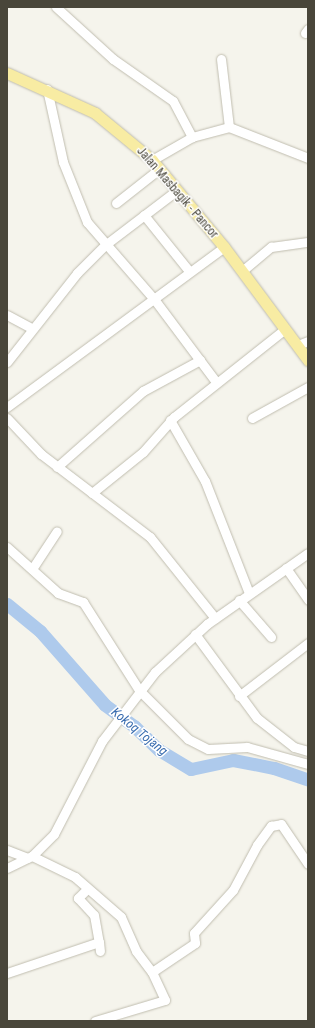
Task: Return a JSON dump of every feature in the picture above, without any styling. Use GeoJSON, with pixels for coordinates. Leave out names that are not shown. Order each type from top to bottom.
{"type":"FeatureCollection","features":[{"type":"Feature","properties":{"kind":"main road","name":"Jalan Masbagik - Pancor"},"geometry":{"type":"LineString","coordinates":[[7,73],[47,89],[95,113],[155,165],[224,247],[285,329],[303,343],[308,360]]}},
{"type":"Feature","properties":{"kind":"street"},"geometry":{"type":"LineString","coordinates":[[56,7],[118,63],[170,98],[192,137]]}},
{"type":"Feature","properties":{"kind":"street"},"geometry":{"type":"LineString","coordinates":[[221,59],[229,127]]}},
{"type":"Feature","properties":{"kind":"street"},"geometry":{"type":"LineString","coordinates":[[47,89],[66,172],[84,218],[105,245],[154,299],[216,382]]}},
{"type":"Feature","properties":{"kind":"street"},"geometry":{"type":"LineString","coordinates":[[116,203],[155,165],[192,137],[229,127],[308,158]]}},
{"type":"Feature","properties":{"kind":"street"},"geometry":{"type":"LineString","coordinates":[[7,362],[31,328],[105,245],[176,191]]}},
{"type":"Feature","properties":{"kind":"street"},"geometry":{"type":"LineString","coordinates":[[144,215],[189,271]]}},
{"type":"Feature","properties":{"kind":"street"},"geometry":{"type":"LineString","coordinates":[[242,270],[272,247],[308,242]]}},
{"type":"Feature","properties":{"kind":"street"},"geometry":{"type":"LineString","coordinates":[[7,407],[154,299],[189,271],[224,247]]}},
{"type":"Feature","properties":{"kind":"street"},"geometry":{"type":"LineString","coordinates":[[7,315],[31,328]]}},
{"type":"Feature","properties":{"kind":"street"},"geometry":{"type":"LineString","coordinates":[[92,493],[143,452],[170,420],[216,382],[285,329]]}},
{"type":"Feature","properties":{"kind":"street"},"geometry":{"type":"LineString","coordinates":[[58,467],[143,391],[200,360]]}},
{"type":"Feature","properties":{"kind":"street"},"geometry":{"type":"LineString","coordinates":[[252,418],[308,387]]}},
{"type":"Feature","properties":{"kind":"street"},"geometry":{"type":"LineString","coordinates":[[170,420],[206,481],[249,593]]}},
{"type":"Feature","properties":{"kind":"street"},"geometry":{"type":"LineString","coordinates":[[8,424],[58,467],[150,537],[215,618]]}},
{"type":"Feature","properties":{"kind":"street"},"geometry":{"type":"LineString","coordinates":[[34,566],[57,531]]}},
{"type":"Feature","properties":{"kind":"street"},"geometry":{"type":"LineString","coordinates":[[7,547],[34,566],[58,593],[83,602],[139,690],[170,723],[200,746],[247,747],[308,764]]}},
{"type":"Feature","properties":{"kind":"street"},"geometry":{"type":"LineString","coordinates":[[7,868],[30,857],[62,823],[111,730],[139,690],[195,634],[239,600],[308,553]]}},
{"type":"Feature","properties":{"kind":"street"},"geometry":{"type":"LineString","coordinates":[[286,568],[308,600]]}},
{"type":"Feature","properties":{"kind":"street"},"geometry":{"type":"LineString","coordinates":[[239,600],[270,637]]}},
{"type":"Feature","properties":{"kind":"street"},"geometry":{"type":"LineString","coordinates":[[195,634],[239,696],[274,733],[294,747],[308,751]]}},
{"type":"Feature","properties":{"kind":"street"},"geometry":{"type":"LineString","coordinates":[[239,696],[308,643]]}},
{"type":"Feature","properties":{"kind":"street"},"geometry":{"type":"LineString","coordinates":[[152,972],[195,944],[194,933],[233,890],[257,845],[271,826],[280,824],[308,864]]}},
{"type":"Feature","properties":{"kind":"street"},"geometry":{"type":"LineString","coordinates":[[7,850],[30,857],[48,867],[72,875],[124,921],[136,951],[152,972],[165,1000],[95,1021]]}},
{"type":"Feature","properties":{"kind":"street"},"geometry":{"type":"LineString","coordinates":[[7,974],[99,946],[94,915],[78,898],[87,889]]}},
{"type":"Feature","properties":{"kind":"waterway","name":"Kokoq Tojang"},"geometry":{"type":"LineString","coordinates":[[7,604],[40,631],[105,705],[134,726],[159,750],[191,769],[233,760],[274,768],[308,780]]}}]}
